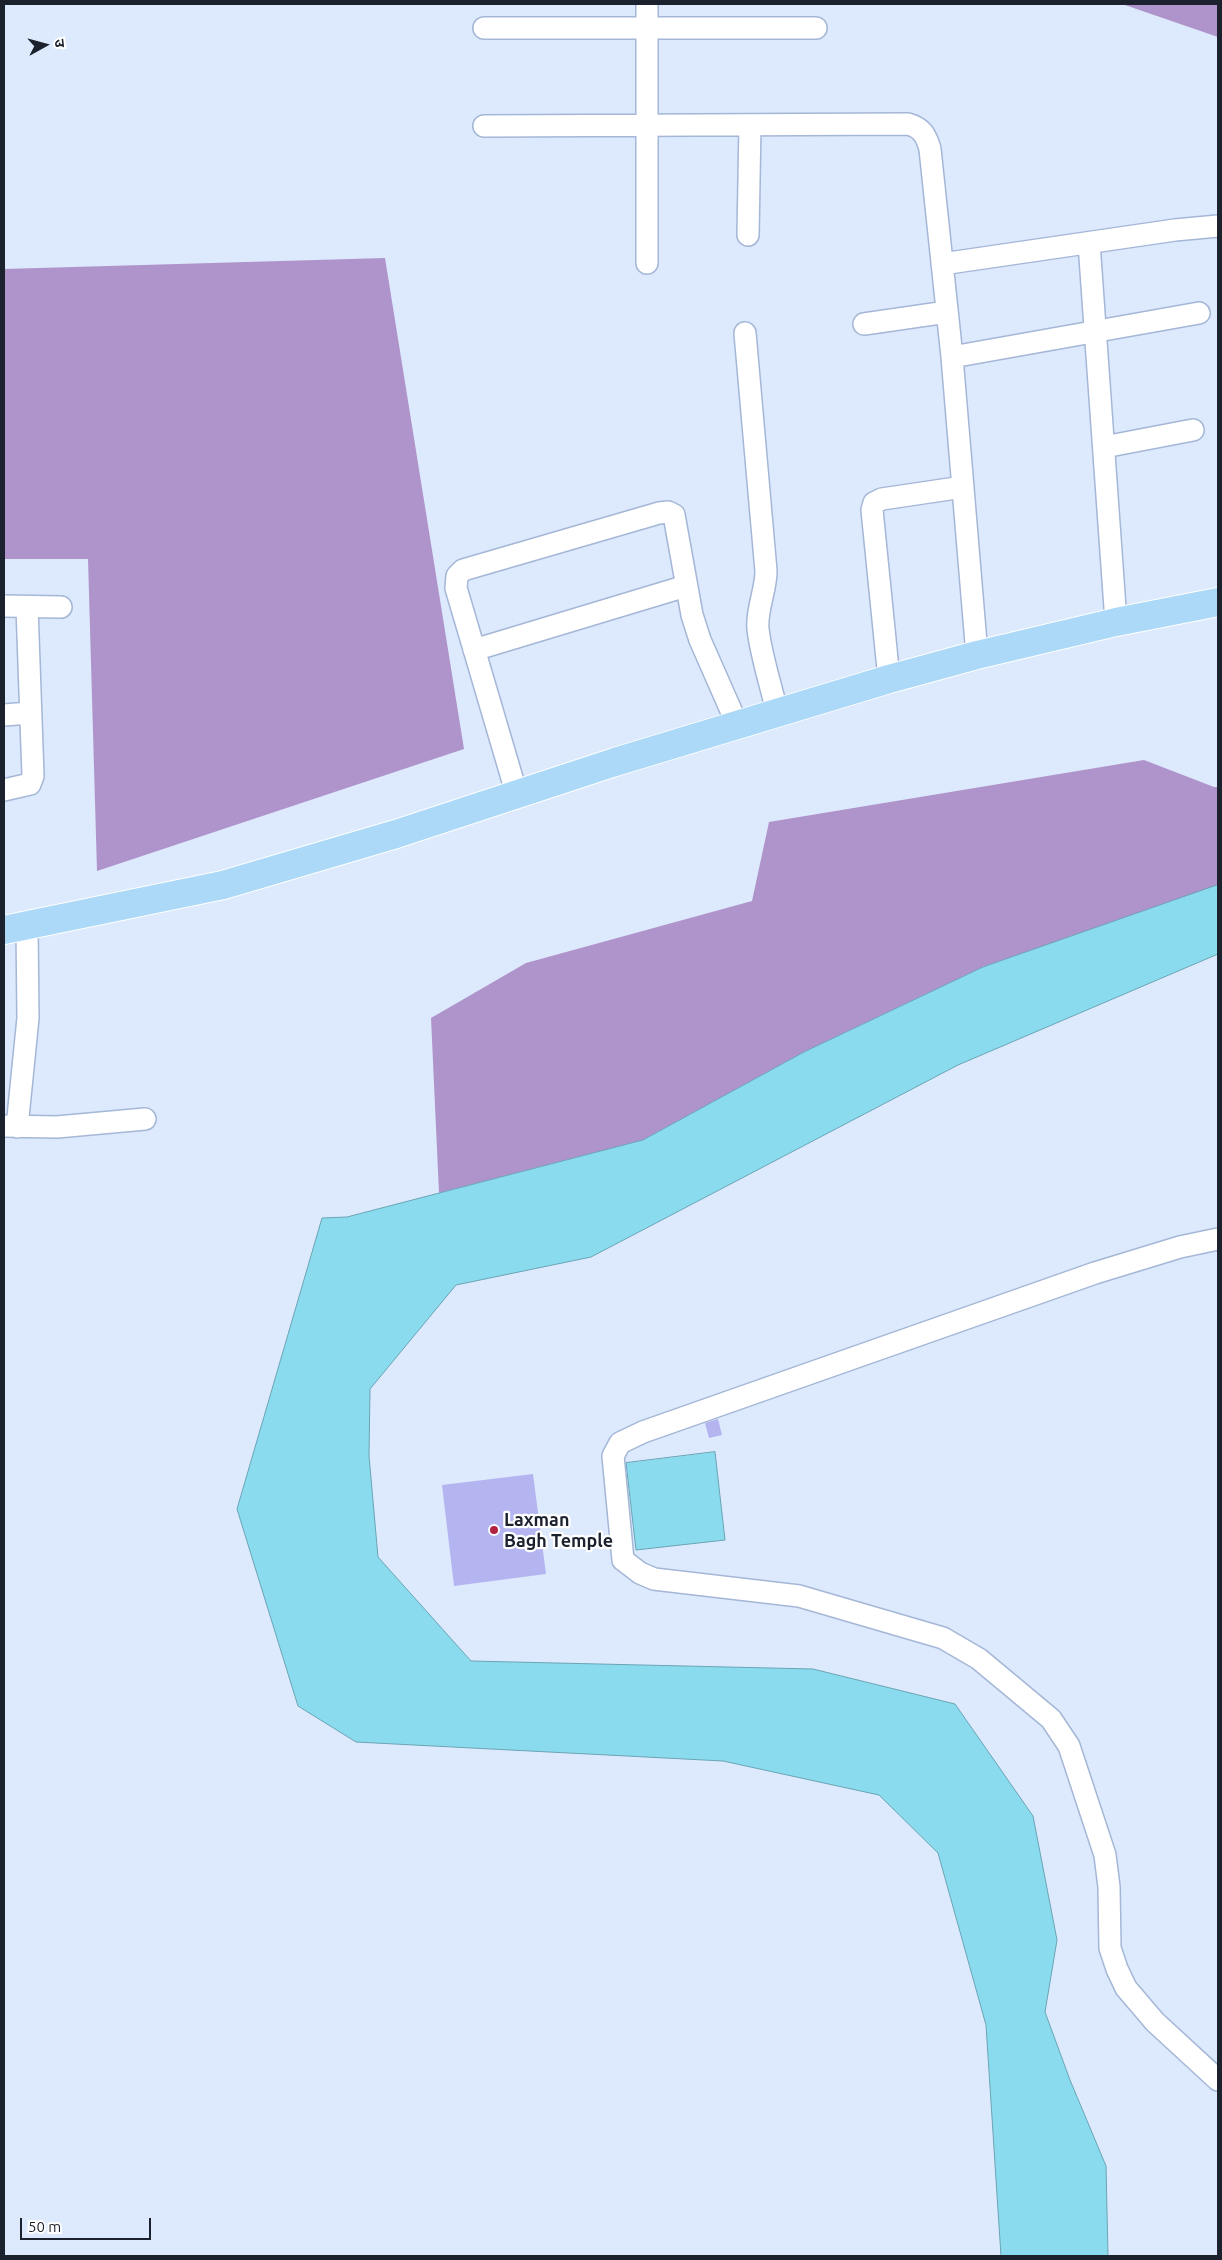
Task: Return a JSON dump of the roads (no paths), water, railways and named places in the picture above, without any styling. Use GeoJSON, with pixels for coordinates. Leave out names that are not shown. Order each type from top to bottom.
{"type":"FeatureCollection","features":[{"type":"Feature","properties":{"kind":"main road"},"geometry":{"type":"LineString","coordinates":[[15,928],[223,885],[396,834],[737,724],[889,679],[977,655],[1116,622],[1218,602]]}},
{"type":"Feature","properties":{"kind":"street"},"geometry":{"type":"LineString","coordinates":[[647,4],[647,263]]}},
{"type":"Feature","properties":{"kind":"street"},"geometry":{"type":"LineString","coordinates":[[484,28],[816,28]]}},
{"type":"Feature","properties":{"kind":"street"},"geometry":{"type":"LineString","coordinates":[[484,126],[908,124],[917,127],[926,134],[930,148],[952,357],[977,655]]}},
{"type":"Feature","properties":{"kind":"street"},"geometry":{"type":"LineString","coordinates":[[748,235],[750,125]]}},
{"type":"Feature","properties":{"kind":"street"},"geometry":{"type":"LineString","coordinates":[[942,264],[1175,230],[1218,226]]}},
{"type":"Feature","properties":{"kind":"street"},"geometry":{"type":"LineString","coordinates":[[1089,243],[1116,622]]}},
{"type":"Feature","properties":{"kind":"street"},"geometry":{"type":"LineString","coordinates":[[864,324],[947,312]]}},
{"type":"Feature","properties":{"kind":"street"},"geometry":{"type":"LineString","coordinates":[[952,357],[1199,314]]}},
{"type":"Feature","properties":{"kind":"street"},"geometry":{"type":"LineString","coordinates":[[745,333],[766,571],[766,587],[758,613],[758,628],[777,712]]}},
{"type":"Feature","properties":{"kind":"street"},"geometry":{"type":"LineString","coordinates":[[1104,447],[1194,430]]}},
{"type":"Feature","properties":{"kind":"street"},"geometry":{"type":"LineString","coordinates":[[889,679],[872,510],[874,503],[882,499],[963,487]]}},
{"type":"Feature","properties":{"kind":"street"},"geometry":{"type":"LineString","coordinates":[[517,795],[456,588],[457,576],[464,570],[668,512],[674,515],[677,521],[686,586],[700,640],[737,724]]}},
{"type":"Feature","properties":{"kind":"street"},"geometry":{"type":"LineString","coordinates":[[474,650],[686,586]]}},
{"type":"Feature","properties":{"kind":"street"},"geometry":{"type":"LineString","coordinates":[[4,606],[61,607]]}},
{"type":"Feature","properties":{"kind":"street"},"geometry":{"type":"LineString","coordinates":[[4,790],[26,786],[32,781],[27,607]]}},
{"type":"Feature","properties":{"kind":"street"},"geometry":{"type":"LineString","coordinates":[[4,714],[30,713]]}},
{"type":"Feature","properties":{"kind":"street"},"geometry":{"type":"LineString","coordinates":[[15,928],[28,1018],[10,1126],[57,1127],[145,1119]]}},
{"type":"Feature","properties":{"kind":"street"},"geometry":{"type":"LineString","coordinates":[[1218,1239],[1180,1247],[1095,1273],[643,1432],[620,1443],[613,1456],[623,1560],[640,1573],[654,1579],[799,1596],[943,1638],[979,1659],[1051,1719],[1069,1746],[1105,1855],[1109,1887],[1110,1948],[1117,1969],[1126,1988],[1154,2022],[1218,2080]]}},
{"type":"Feature","properties":{"kind":"water"},"geometry":{"type":"Polygon","coordinates":[[[1218,885],[1218,954],[958,1065],[591,1257],[456,1285],[370,1389],[369,1456],[378,1557],[471,1661],[813,1669],[955,1704],[1033,1816],[1057,1940],[1045,2012],[1070,2080],[1106,2166],[1108,2256],[1001,2256],[986,2025],[938,1853],[879,1795],[723,1761],[356,1742],[298,1706],[237,1509],[322,1218],[347,1217],[643,1140],[804,1052],[983,967],[1218,885]]]}},
{"type":"Feature","properties":{"kind":"water"},"geometry":{"type":"Polygon","coordinates":[[[715,1452],[725,1540],[636,1550],[626,1463],[715,1452]]]}},
{"type":"Feature","properties":{"kind":"place","name":"Laxman Bagh Temple"},"geometry":{"type":"Point","coordinates":[494,1530]}}]}
